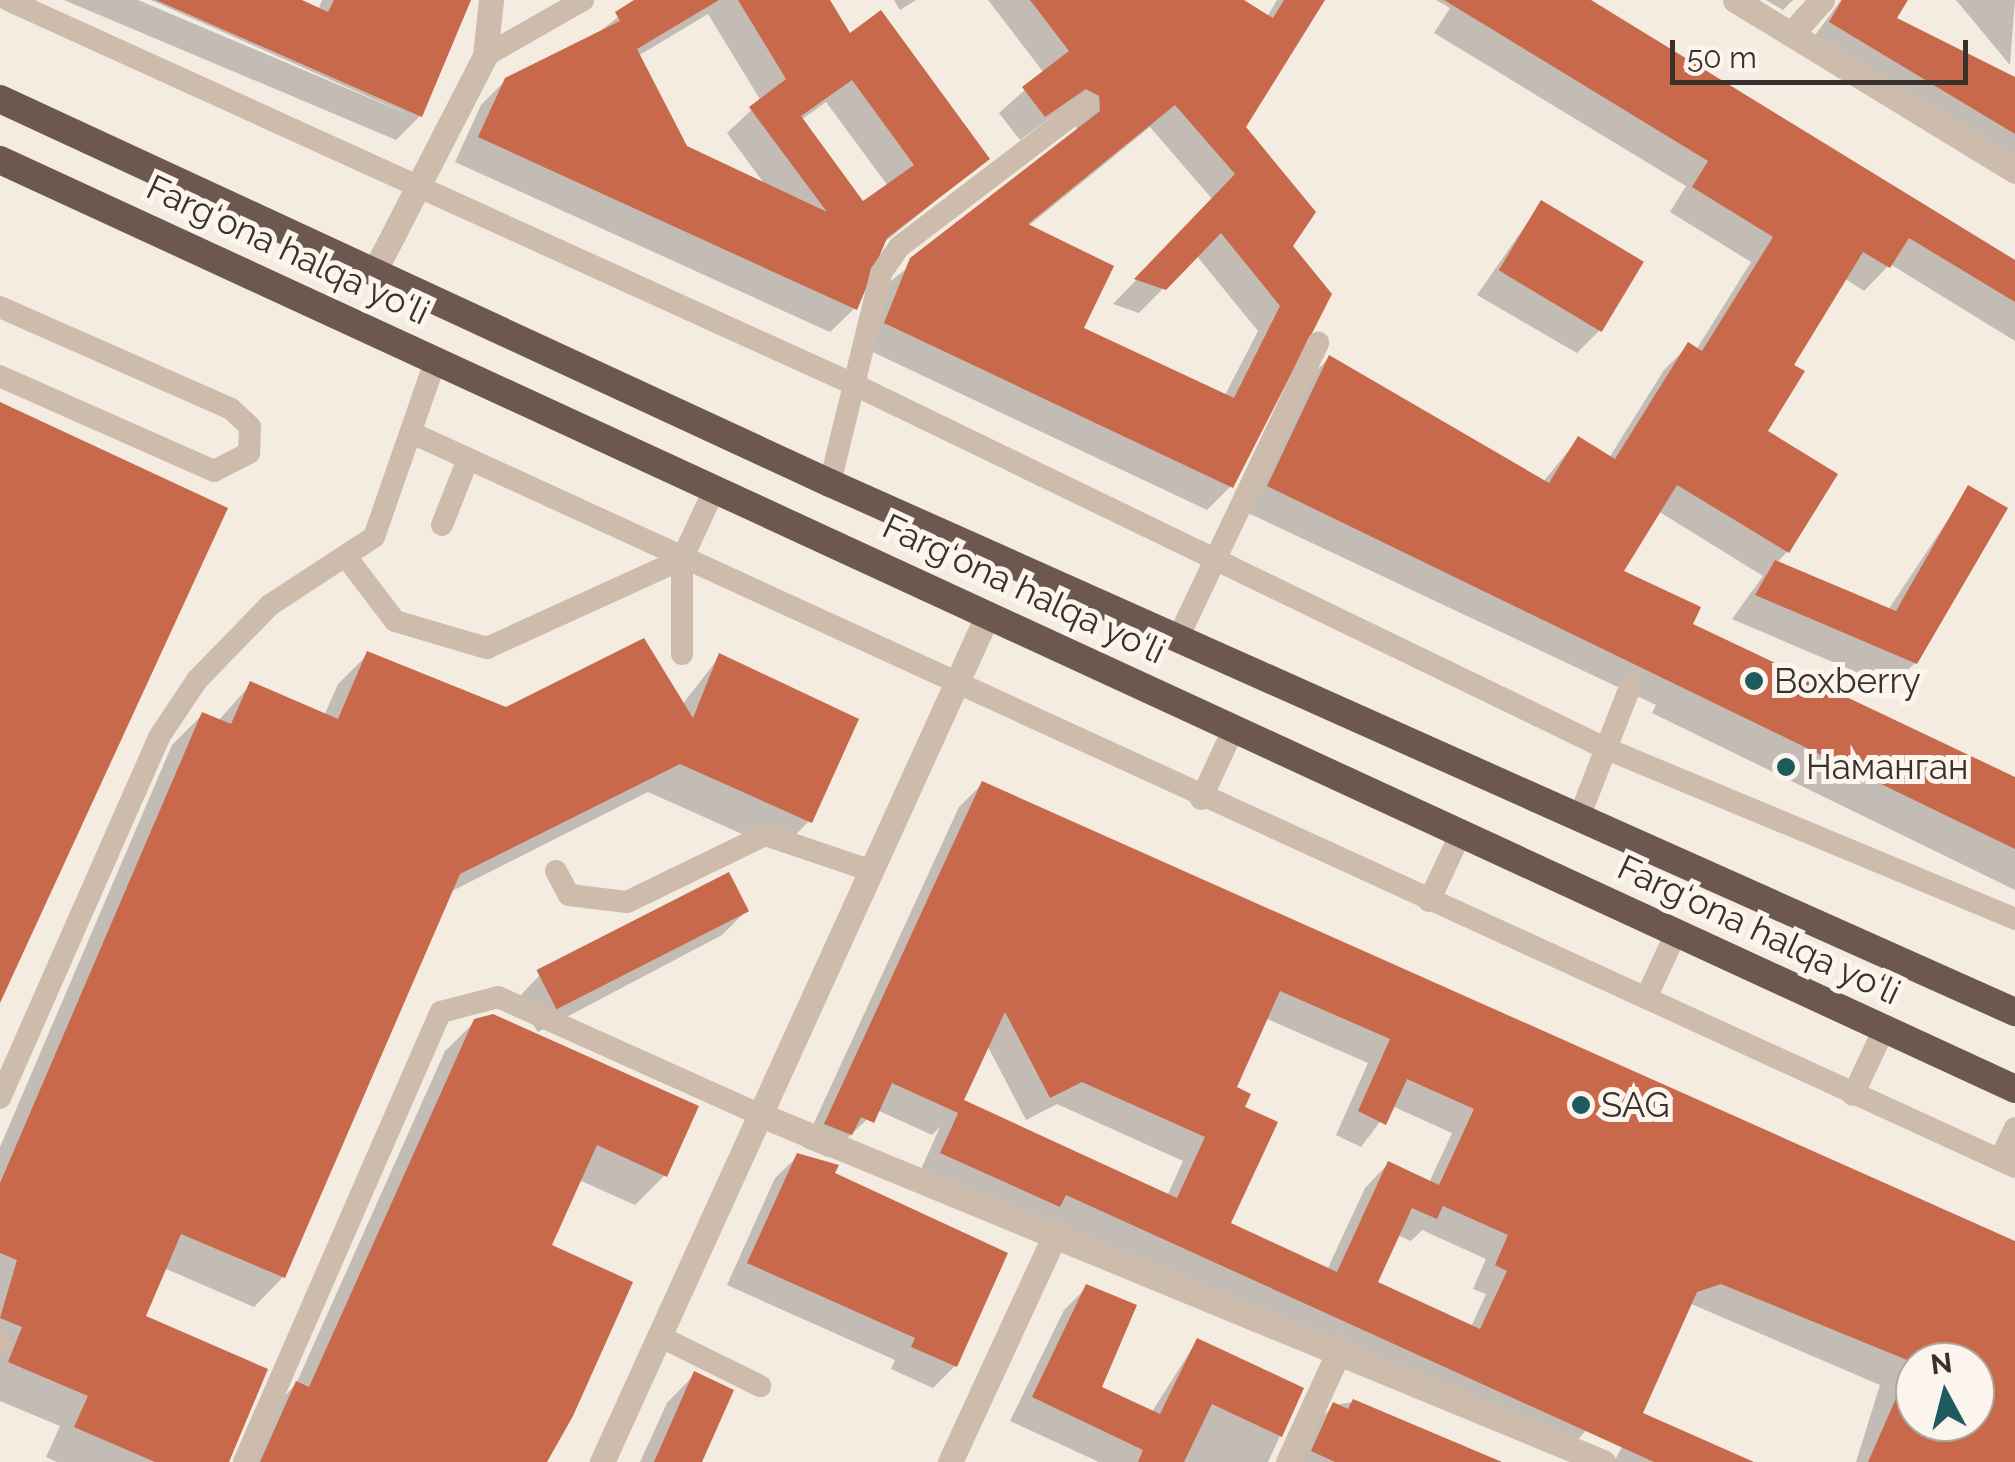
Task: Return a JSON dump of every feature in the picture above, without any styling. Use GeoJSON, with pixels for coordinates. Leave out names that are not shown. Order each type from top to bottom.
{"type":"FeatureCollection","features":[{"type":"Feature","properties":{"kind":"highway","name":"Farg‘ona halqa yo‘li"},"geometry":{"type":"LineString","coordinates":[[0,99],[830,483],[2015,1012]]}},
{"type":"Feature","properties":{"kind":"highway","name":"Farg‘ona halqa yo‘li"},"geometry":{"type":"LineString","coordinates":[[0,160],[2015,1088]]}},
{"type":"Feature","properties":{"kind":"street"},"geometry":{"type":"LineString","coordinates":[[374,272],[485,56],[491,0]]}},
{"type":"Feature","properties":{"kind":"street"},"geometry":{"type":"LineString","coordinates":[[1735,0],[2015,171]]}},
{"type":"Feature","properties":{"kind":"street"},"geometry":{"type":"LineString","coordinates":[[1791,34],[1822,0]]}},
{"type":"Feature","properties":{"kind":"street"},"geometry":{"type":"LineString","coordinates":[[602,1462],[988,614]]}},
{"type":"Feature","properties":{"kind":"street"},"geometry":{"type":"LineString","coordinates":[[761,1115],[1341,1346],[1604,1462]]}},
{"type":"Feature","properties":{"kind":"street"},"geometry":{"type":"LineString","coordinates":[[950,1462],[1056,1232]]}},
{"type":"Feature","properties":{"kind":"street"},"geometry":{"type":"LineString","coordinates":[[1288,1462],[1341,1346]]}},
{"type":"Feature","properties":{"kind":"lane"},"geometry":{"type":"LineString","coordinates":[[8,0],[854,385],[1214,562],[1607,748],[2015,919]]}},
{"type":"Feature","properties":{"kind":"lane"},"geometry":{"type":"LineString","coordinates":[[485,56],[583,0]]}},
{"type":"Feature","properties":{"kind":"lane"},"geometry":{"type":"LineString","coordinates":[[830,483],[871,302],[899,247],[1087,104]]}},
{"type":"Feature","properties":{"kind":"lane"},"geometry":{"type":"LineString","coordinates":[[0,307],[231,409],[250,427],[250,454],[214,471],[0,376]]}},
{"type":"Feature","properties":{"kind":"lane"},"geometry":{"type":"LineString","coordinates":[[1178,638],[1318,343]]}},
{"type":"Feature","properties":{"kind":"lane"},"geometry":{"type":"LineString","coordinates":[[0,1098],[159,737],[197,680],[270,605],[374,537],[436,359]]}},
{"type":"Feature","properties":{"kind":"lane"},"geometry":{"type":"LineString","coordinates":[[412,433],[1201,799],[2007,1164],[2015,1128]]}},
{"type":"Feature","properties":{"kind":"lane"},"geometry":{"type":"LineString","coordinates":[[442,525],[468,459]]}},
{"type":"Feature","properties":{"kind":"lane"},"geometry":{"type":"LineString","coordinates":[[682,654],[682,559],[715,488]]}},
{"type":"Feature","properties":{"kind":"lane"},"geometry":{"type":"LineString","coordinates":[[347,558],[395,621],[487,648],[682,559]]}},
{"type":"Feature","properties":{"kind":"lane"},"geometry":{"type":"LineString","coordinates":[[1578,820],[1630,687]]}},
{"type":"Feature","properties":{"kind":"lane"},"geometry":{"type":"LineString","coordinates":[[1201,799],[1234,728]]}},
{"type":"Feature","properties":{"kind":"lane"},"geometry":{"type":"LineString","coordinates":[[1428,902],[1461,833]]}},
{"type":"Feature","properties":{"kind":"lane"},"geometry":{"type":"LineString","coordinates":[[556,871],[569,895],[627,902],[765,835],[872,871]]}},
{"type":"Feature","properties":{"kind":"lane"},"geometry":{"type":"LineString","coordinates":[[1646,998],[1676,933]]}},
{"type":"Feature","properties":{"kind":"lane"},"geometry":{"type":"LineString","coordinates":[[244,1462],[441,1012],[498,997],[761,1115]]}},
{"type":"Feature","properties":{"kind":"lane"},"geometry":{"type":"LineString","coordinates":[[1853,1095],[1884,1029]]}},
{"type":"Feature","properties":{"kind":"lane"},"geometry":{"type":"LineString","coordinates":[[659,1336],[760,1386]]}},
{"type":"Feature","properties":{"kind":"building"},"geometry":{"type":"Polygon","coordinates":[[[156,0],[302,0],[328,12],[334,0],[471,0],[422,117],[156,0]]]}},
{"type":"Feature","properties":{"kind":"building"},"geometry":{"type":"Polygon","coordinates":[[[634,0],[719,0],[637,49],[687,146],[827,212],[749,107],[786,79],[738,0],[830,0],[850,33],[881,10],[990,159],[887,238],[857,310],[478,137],[505,78],[620,21],[615,12],[634,0]],[[852,80],[801,116],[863,201],[914,165],[852,80]]]}},
{"type":"Feature","properties":{"kind":"building"},"geometry":{"type":"Polygon","coordinates":[[[1030,0],[1244,0],[1273,18],[1284,0],[1325,0],[1246,127],[1316,212],[1293,246],[1332,294],[1233,488],[884,323],[910,258],[1100,111],[1099,96],[1086,89],[1045,117],[1022,87],[1069,51],[1030,0]],[[1175,105],[1028,224],[1114,266],[1084,328],[1234,398],[1280,306],[1221,233],[1166,290],[1134,279],[1235,174],[1175,105]]]}},
{"type":"Feature","properties":{"kind":"building"},"geometry":{"type":"Polygon","coordinates":[[[1444,0],[1591,0],[2015,260],[2015,302],[1909,238],[1890,268],[1863,252],[1794,365],[1805,371],[1768,431],[1838,474],[1789,553],[1677,485],[1624,571],[1701,607],[1693,624],[2015,777],[2015,849],[1267,486],[1329,355],[1549,483],[1578,436],[1615,459],[1688,342],[1702,351],[1773,237],[1692,187],[1708,161],[1444,0]]]}},
{"type":"Feature","properties":{"kind":"building"},"geometry":{"type":"Polygon","coordinates":[[[1842,0],[1908,0],[1897,18],[2015,77],[2015,134],[1829,22],[1842,0]]]}},
{"type":"Feature","properties":{"kind":"building"},"geometry":{"type":"Polygon","coordinates":[[[1541,200],[1644,262],[1602,332],[1499,270],[1541,200]]]}},
{"type":"Feature","properties":{"kind":"building"},"geometry":{"type":"Polygon","coordinates":[[[0,402],[228,508],[0,1003],[0,402]]]}},
{"type":"Feature","properties":{"kind":"building"},"geometry":{"type":"Polygon","coordinates":[[[1968,485],[2008,508],[1917,664],[1755,595],[1775,560],[1896,611],[1968,485]]]}},
{"type":"Feature","properties":{"kind":"building"},"geometry":{"type":"Polygon","coordinates":[[[644,638],[693,718],[719,653],[859,719],[812,823],[680,764],[460,874],[285,1278],[181,1234],[146,1316],[268,1369],[229,1462],[155,1462],[74,1427],[88,1396],[8,1362],[22,1327],[0,1318],[17,1260],[0,1253],[0,1183],[202,712],[231,724],[250,681],[338,719],[367,651],[506,707],[644,638]]]}},
{"type":"Feature","properties":{"kind":"building"},"geometry":{"type":"Polygon","coordinates":[[[982,781],[2015,1241],[2015,1462],[1868,1462],[1895,1401],[1895,1442],[1995,1442],[1995,1342],[1895,1342],[1895,1355],[1721,1284],[1697,1292],[1643,1413],[1754,1462],[1654,1462],[1066,1195],[1060,1207],[940,1153],[958,1113],[892,1083],[874,1123],[861,1117],[852,1135],[824,1124],[982,781]],[[1280,991],[1237,1087],[1251,1094],[1245,1107],[1278,1122],[1231,1223],[1337,1272],[1388,1161],[1439,1185],[1474,1109],[1407,1079],[1386,1125],[1358,1111],[1390,1039],[1280,991]],[[1005,1012],[964,1100],[1177,1198],[1205,1137],[1082,1082],[1050,1098],[1005,1012]],[[1443,1206],[1437,1219],[1412,1208],[1378,1282],[1480,1329],[1507,1271],[1495,1265],[1508,1235],[1443,1206]]]}},
{"type":"Feature","properties":{"kind":"building"},"geometry":{"type":"Polygon","coordinates":[[[729,872],[749,911],[557,1009],[537,970],[729,872]]]}},
{"type":"Feature","properties":{"kind":"building"},"geometry":{"type":"Polygon","coordinates":[[[493,1014],[699,1106],[667,1177],[597,1145],[552,1245],[633,1282],[573,1416],[547,1462],[260,1462],[296,1381],[309,1387],[474,1019],[493,1014]]]}},
{"type":"Feature","properties":{"kind":"building"},"geometry":{"type":"Polygon","coordinates":[[[797,1153],[839,1165],[835,1173],[1008,1253],[957,1367],[911,1347],[915,1338],[747,1263],[797,1153]]]}},
{"type":"Feature","properties":{"kind":"building"},"geometry":{"type":"Polygon","coordinates":[[[1086,1284],[1137,1305],[1102,1387],[1160,1414],[1197,1338],[1304,1388],[1282,1437],[1212,1404],[1184,1462],[1138,1462],[1143,1450],[1032,1397],[1086,1284]]]}},
{"type":"Feature","properties":{"kind":"building"},"geometry":{"type":"Polygon","coordinates":[[[694,1371],[734,1390],[702,1462],[654,1462],[694,1371]]]}},
{"type":"Feature","properties":{"kind":"building"},"geometry":{"type":"Polygon","coordinates":[[[1353,1399],[1502,1462],[1335,1462],[1311,1451],[1333,1402],[1348,1409],[1353,1399]]]}},
{"type":"Feature","properties":{"kind":"place","name":"Boxberry"},"geometry":{"type":"Point","coordinates":[1754,681]}},
{"type":"Feature","properties":{"kind":"place","name":"Наманган"},"geometry":{"type":"Point","coordinates":[1786,767]}},
{"type":"Feature","properties":{"kind":"place","name":"SAG"},"geometry":{"type":"Point","coordinates":[1581,1105]}}]}
